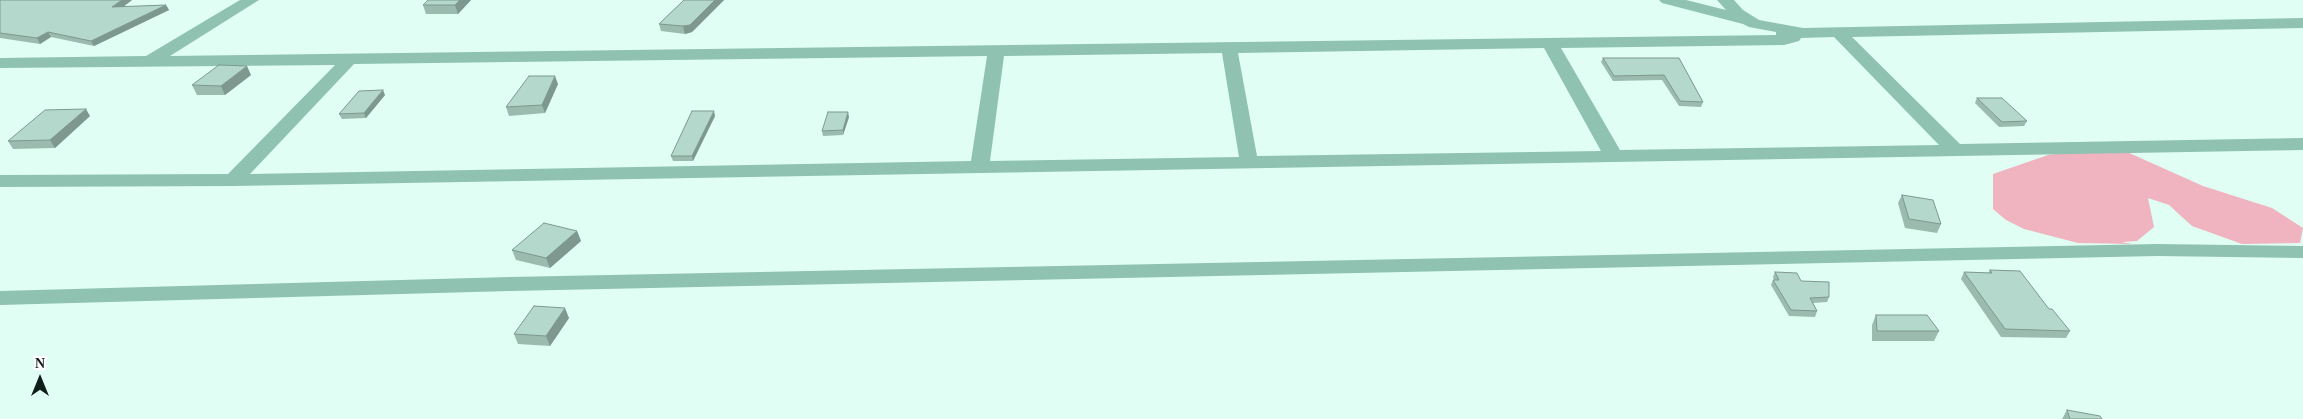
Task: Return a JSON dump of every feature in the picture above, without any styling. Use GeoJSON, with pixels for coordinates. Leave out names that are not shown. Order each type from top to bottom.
{"type":"FeatureCollection","features":[{"type":"Feature","properties":{"kind":"street"},"geometry":{"type":"LineString","coordinates":[[150,61],[251,0]]}},
{"type":"Feature","properties":{"kind":"street"},"geometry":{"type":"LineString","coordinates":[[1667,0],[1766,26],[1815,33]]}},
{"type":"Feature","properties":{"kind":"street"},"geometry":{"type":"LineString","coordinates":[[1725,0],[1746,20]]}},
{"type":"Feature","properties":{"kind":"street"},"geometry":{"type":"LineString","coordinates":[[640,56],[670,50],[1815,33],[2303,22]]}},
{"type":"Feature","properties":{"kind":"street"},"geometry":{"type":"LineString","coordinates":[[1838,32],[1954,150]]}},
{"type":"Feature","properties":{"kind":"street"},"geometry":{"type":"LineString","coordinates":[[0,63],[1550,44],[1784,40],[1793,38],[1795,33]]}},
{"type":"Feature","properties":{"kind":"street"},"geometry":{"type":"LineString","coordinates":[[1550,44],[1613,156]]}},
{"type":"Feature","properties":{"kind":"street"},"geometry":{"type":"LineString","coordinates":[[1229,48],[1249,162]]}},
{"type":"Feature","properties":{"kind":"street"},"geometry":{"type":"LineString","coordinates":[[980,166],[996,52]]}},
{"type":"Feature","properties":{"kind":"street"},"geometry":{"type":"LineString","coordinates":[[233,180],[350,59]]}},
{"type":"Feature","properties":{"kind":"street"},"geometry":{"type":"LineString","coordinates":[[0,181],[233,180],[2303,144]]}},
{"type":"Feature","properties":{"kind":"street"},"geometry":{"type":"LineString","coordinates":[[0,298],[520,284],[2137,251],[2303,252]]}},
{"type":"Feature","properties":{"kind":"shaded area"},"geometry":{"type":"Polygon","coordinates":[[[2092,149],[2127,152],[2203,186],[2272,208],[2303,228],[2300,243],[2242,244],[2192,226],[2169,205],[2148,198],[2154,227],[2137,241],[2122,242],[2132,244],[2078,243],[2024,229],[2006,220],[1993,209],[1993,174],[2048,155],[2092,149]]]}},
{"type":"Feature","properties":{"kind":"building"},"geometry":{"type":"Polygon","coordinates":[[[0,0],[122,0],[112,7],[166,5],[91,41],[48,32],[37,38],[0,33],[0,0]]]}},
{"type":"Feature","properties":{"kind":"building"},"geometry":{"type":"Polygon","coordinates":[[[428,0],[460,0],[455,5],[423,5],[428,0]]]}},
{"type":"Feature","properties":{"kind":"building"},"geometry":{"type":"Polygon","coordinates":[[[684,0],[715,0],[690,25],[659,24],[684,0]]]}},
{"type":"Feature","properties":{"kind":"building"},"geometry":{"type":"Polygon","coordinates":[[[1603,58],[1679,58],[1703,102],[1680,101],[1664,75],[1614,76],[1603,58]]]}},
{"type":"Feature","properties":{"kind":"building"},"geometry":{"type":"Polygon","coordinates":[[[219,65],[247,66],[221,86],[192,85],[219,65]]]}},
{"type":"Feature","properties":{"kind":"building"},"geometry":{"type":"Polygon","coordinates":[[[529,76],[555,76],[542,105],[506,107],[529,76]]]}},
{"type":"Feature","properties":{"kind":"building"},"geometry":{"type":"Polygon","coordinates":[[[383,90],[364,113],[339,114],[359,91],[383,90]]]}},
{"type":"Feature","properties":{"kind":"building"},"geometry":{"type":"Polygon","coordinates":[[[1977,98],[2002,98],[2027,121],[2002,122],[1977,98]]]}},
{"type":"Feature","properties":{"kind":"building"},"geometry":{"type":"Polygon","coordinates":[[[86,109],[50,140],[8,141],[45,110],[86,109]]]}},
{"type":"Feature","properties":{"kind":"building"},"geometry":{"type":"Polygon","coordinates":[[[692,111],[714,111],[692,156],[671,156],[692,111]]]}},
{"type":"Feature","properties":{"kind":"building"},"geometry":{"type":"Polygon","coordinates":[[[828,112],[848,112],[843,130],[822,131],[828,112]]]}},
{"type":"Feature","properties":{"kind":"building"},"geometry":{"type":"Polygon","coordinates":[[[1902,195],[1933,200],[1941,224],[1909,219],[1902,195]]]}},
{"type":"Feature","properties":{"kind":"building"},"geometry":{"type":"Polygon","coordinates":[[[544,223],[577,231],[546,258],[512,250],[544,223]]]}},
{"type":"Feature","properties":{"kind":"building"},"geometry":{"type":"Polygon","coordinates":[[[1990,270],[2020,271],[2049,309],[2052,309],[2070,331],[2005,329],[1964,272],[1992,273],[1990,270]]]}},
{"type":"Feature","properties":{"kind":"building"},"geometry":{"type":"Polygon","coordinates":[[[1775,272],[1797,273],[1801,281],[1829,282],[1829,297],[1810,298],[1817,311],[1791,310],[1773,280],[1779,280],[1775,272]]]}},
{"type":"Feature","properties":{"kind":"building"},"geometry":{"type":"Polygon","coordinates":[[[534,306],[565,308],[546,336],[514,334],[534,306]]]}},
{"type":"Feature","properties":{"kind":"building"},"geometry":{"type":"Polygon","coordinates":[[[1876,315],[1927,315],[1939,331],[1877,331],[1876,315]]]}},
{"type":"Feature","properties":{"kind":"building"},"geometry":{"type":"Polygon","coordinates":[[[2067,410],[2100,416],[2102,419],[2070,419],[2067,410]]]}}]}
